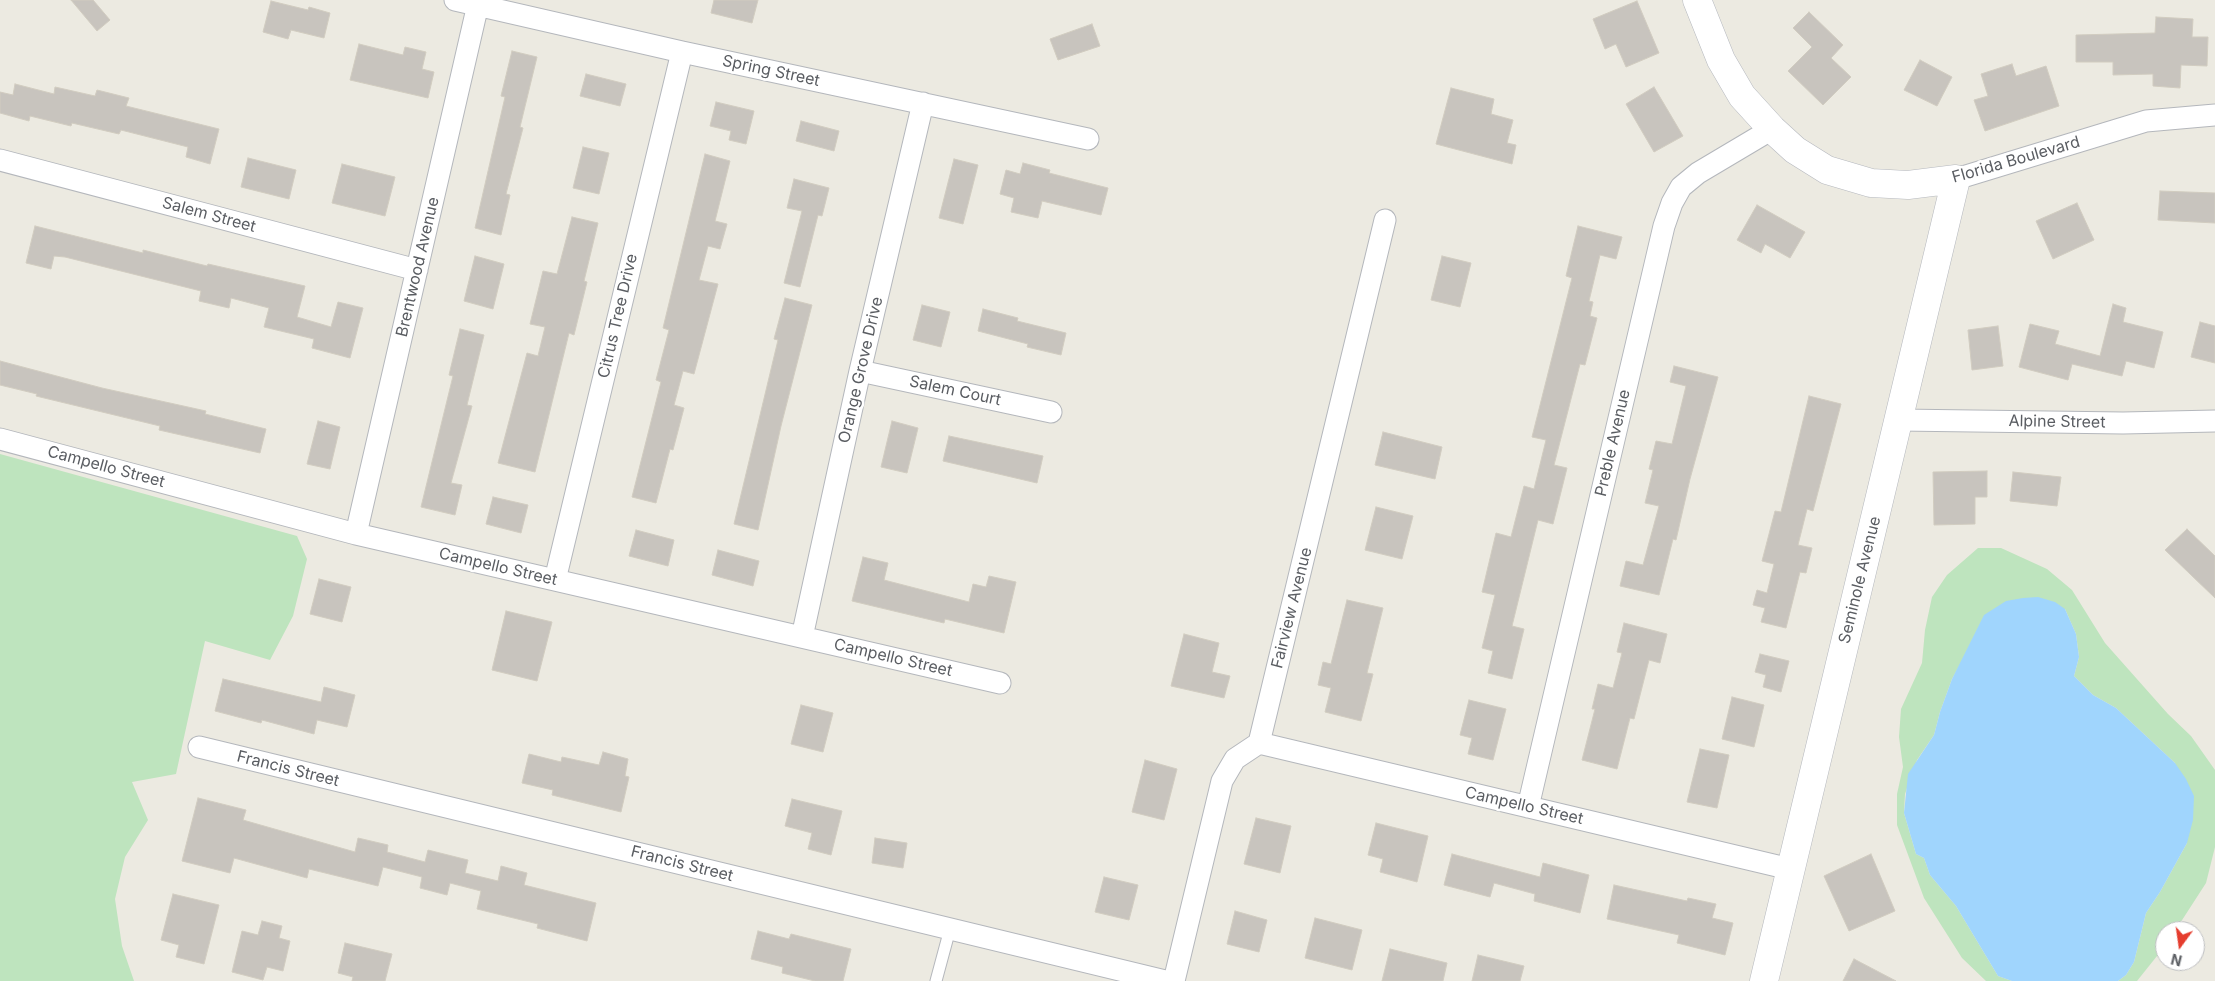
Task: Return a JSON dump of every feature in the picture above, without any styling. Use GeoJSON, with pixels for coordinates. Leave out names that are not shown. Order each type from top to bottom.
{"type":"FeatureCollection","features":[{"type":"Feature","properties":{"kind":"street","name":"Spring Street"},"geometry":{"type":"LineString","coordinates":[[454,0],[479,3],[682,52],[1088,139]]}},
{"type":"Feature","properties":{"kind":"street","name":"Florida Boulevard"},"geometry":{"type":"LineString","coordinates":[[1697,0],[1726,68],[1742,96],[1772,129],[1795,150],[1827,170],[1871,183],[1908,185],[1956,179],[2146,121],[2215,115]]}},
{"type":"Feature","properties":{"kind":"street","name":"Brentwood Avenue"},"geometry":{"type":"LineString","coordinates":[[356,534],[479,3]]}},
{"type":"Feature","properties":{"kind":"street","name":"Citrus Tree Drive"},"geometry":{"type":"LineString","coordinates":[[555,580],[682,52]]}},
{"type":"Feature","properties":{"kind":"street","name":"Orange Grove Drive"},"geometry":{"type":"LineString","coordinates":[[802,637],[860,370],[923,103]]}},
{"type":"Feature","properties":{"kind":"street","name":"Preble Avenue"},"geometry":{"type":"LineString","coordinates":[[1528,807],[1662,236],[1672,203],[1681,187],[1698,172],[1772,129]]}},
{"type":"Feature","properties":{"kind":"street","name":"Salem Street"},"geometry":{"type":"LineString","coordinates":[[0,160],[417,270]]}},
{"type":"Feature","properties":{"kind":"street","name":"Seminole Avenue"},"geometry":{"type":"LineString","coordinates":[[1764,981],[1956,179]]}},
{"type":"Feature","properties":{"kind":"street","name":"Fairview Avenue"},"geometry":{"type":"LineString","coordinates":[[1259,743],[1385,220]]}},
{"type":"Feature","properties":{"kind":"street","name":"Salem Court"},"geometry":{"type":"LineString","coordinates":[[860,370],[1051,412]]}},
{"type":"Feature","properties":{"kind":"street","name":"Alpine Street"},"geometry":{"type":"LineString","coordinates":[[1899,420],[2123,423],[2215,420]]}},
{"type":"Feature","properties":{"kind":"street","name":"Campello Street"},"geometry":{"type":"LineString","coordinates":[[0,439],[356,534],[1000,683]]}},
{"type":"Feature","properties":{"kind":"street","name":"Campello Street"},"geometry":{"type":"LineString","coordinates":[[1259,743],[1790,868]]}},
{"type":"Feature","properties":{"kind":"street"},"geometry":{"type":"LineString","coordinates":[[1174,981],[1222,781],[1235,759],[1259,743]]}},
{"type":"Feature","properties":{"kind":"street","name":"Francis Street"},"geometry":{"type":"LineString","coordinates":[[199,747],[1165,981]]}},
{"type":"Feature","properties":{"kind":"lane"},"geometry":{"type":"LineString","coordinates":[[936,981],[950,929]]}},
{"type":"Feature","properties":{"kind":"green space"},"geometry":{"type":"Polygon","coordinates":[[[0,454],[297,536],[307,559],[293,616],[270,660],[205,641],[176,774],[132,782],[148,820],[125,857],[115,899],[122,946],[134,981],[0,981],[0,454]]]}},
{"type":"Feature","properties":{"kind":"green space"},"geometry":{"type":"Polygon","coordinates":[[[1978,548],[2001,548],[2047,569],[2072,590],[2105,643],[2168,714],[2191,736],[2215,770],[2215,847],[2206,883],[2181,921],[2155,921],[2155,958],[2137,981],[2118,981],[2126,975],[2134,962],[2146,913],[2187,843],[2175,763],[2116,708],[2093,695],[2074,676],[2079,657],[2076,634],[2065,609],[1967,652],[1952,679],[1934,735],[1917,760],[1905,794],[1904,813],[1916,854],[1924,858],[1930,875],[1956,906],[1998,976],[2012,981],[1986,981],[1962,958],[1924,898],[1897,825],[1897,794],[1903,767],[1899,737],[1901,709],[1922,663],[1925,630],[1932,597],[1947,575],[1978,548]]]}},
{"type":"Feature","properties":{"kind":"water"},"geometry":{"type":"Polygon","coordinates":[[[2038,597],[2055,602],[2065,609],[2076,634],[2079,657],[2074,676],[2093,695],[2116,708],[2175,763],[2186,779],[2194,796],[2193,820],[2187,843],[2146,913],[2134,962],[2126,975],[2118,981],[2012,981],[1998,976],[1956,906],[1930,875],[1924,858],[1916,854],[1904,813],[1908,774],[1934,735],[1952,679],[1984,615],[2006,601],[2038,597]]]}},
{"type":"Feature","properties":{"kind":"building"},"geometry":{"type":"Polygon","coordinates":[[[71,0],[93,0],[110,20],[97,31],[71,0]]]}},
{"type":"Feature","properties":{"kind":"building"},"geometry":{"type":"Polygon","coordinates":[[[714,0],[758,0],[752,23],[711,13],[714,0]]]}},
{"type":"Feature","properties":{"kind":"building"},"geometry":{"type":"Polygon","coordinates":[[[271,1],[308,10],[309,7],[330,13],[324,38],[291,30],[288,39],[263,32],[271,1]]]}},
{"type":"Feature","properties":{"kind":"building"},"geometry":{"type":"Polygon","coordinates":[[[1637,1],[1659,53],[1626,67],[1616,44],[1605,49],[1593,19],[1637,1]]]}},
{"type":"Feature","properties":{"kind":"building"},"geometry":{"type":"Polygon","coordinates":[[[1809,12],[1843,45],[1831,58],[1851,77],[1823,105],[1788,71],[1812,47],[1793,28],[1809,12]]]}},
{"type":"Feature","properties":{"kind":"building"},"geometry":{"type":"Polygon","coordinates":[[[2156,17],[2193,19],[2192,37],[2208,37],[2207,66],[2181,65],[2180,88],[2153,86],[2153,74],[2113,75],[2113,62],[2076,62],[2076,35],[2155,33],[2156,17]]]}},
{"type":"Feature","properties":{"kind":"building"},"geometry":{"type":"Polygon","coordinates":[[[1092,24],[1100,46],[1058,60],[1050,39],[1092,24]]]}},
{"type":"Feature","properties":{"kind":"building"},"geometry":{"type":"Polygon","coordinates":[[[359,44],[403,55],[405,47],[426,52],[422,69],[434,72],[428,98],[350,80],[359,44]]]}},
{"type":"Feature","properties":{"kind":"building"},"geometry":{"type":"Polygon","coordinates":[[[512,51],[537,57],[520,127],[523,128],[506,194],[510,195],[501,235],[475,228],[505,97],[501,96],[512,51]]]}},
{"type":"Feature","properties":{"kind":"building"},"geometry":{"type":"Polygon","coordinates":[[[1920,60],[1952,77],[1937,106],[1904,90],[1920,60]]]}},
{"type":"Feature","properties":{"kind":"building"},"geometry":{"type":"Polygon","coordinates":[[[2012,64],[2016,76],[2046,66],[2059,106],[1985,131],[1974,100],[1988,96],[1981,74],[2012,64]]]}},
{"type":"Feature","properties":{"kind":"building"},"geometry":{"type":"Polygon","coordinates":[[[586,74],[626,84],[620,106],[580,96],[586,74]]]}},
{"type":"Feature","properties":{"kind":"building"},"geometry":{"type":"Polygon","coordinates":[[[15,84],[54,94],[55,87],[95,96],[97,90],[129,98],[126,106],[219,129],[210,164],[186,157],[188,147],[121,130],[119,134],[72,123],[71,126],[30,116],[29,121],[0,113],[0,92],[13,95],[15,84]]]}},
{"type":"Feature","properties":{"kind":"building"},"geometry":{"type":"Polygon","coordinates":[[[1654,87],[1683,136],[1654,152],[1626,104],[1654,87]]]}},
{"type":"Feature","properties":{"kind":"building"},"geometry":{"type":"Polygon","coordinates":[[[1451,88],[1494,99],[1491,114],[1513,120],[1507,143],[1516,145],[1512,164],[1436,144],[1451,88]]]}},
{"type":"Feature","properties":{"kind":"building"},"geometry":{"type":"Polygon","coordinates":[[[716,102],[754,111],[746,144],[729,140],[731,131],[710,126],[716,102]]]}},
{"type":"Feature","properties":{"kind":"building"},"geometry":{"type":"Polygon","coordinates":[[[801,121],[839,131],[834,151],[796,141],[801,121]]]}},
{"type":"Feature","properties":{"kind":"building"},"geometry":{"type":"Polygon","coordinates":[[[583,147],[609,153],[599,194],[573,188],[583,147]]]}},
{"type":"Feature","properties":{"kind":"building"},"geometry":{"type":"Polygon","coordinates":[[[705,154],[730,161],[715,221],[727,224],[720,249],[708,246],[699,280],[718,284],[694,374],[683,371],[674,405],[684,408],[673,450],[670,449],[656,503],[632,497],[661,382],[656,380],[669,330],[663,328],[705,154]]]}},
{"type":"Feature","properties":{"kind":"building"},"geometry":{"type":"Polygon","coordinates":[[[248,158],[296,170],[289,199],[241,187],[248,158]]]}},
{"type":"Feature","properties":{"kind":"building"},"geometry":{"type":"Polygon","coordinates":[[[954,159],[978,165],[963,224],[939,218],[954,159]]]}},
{"type":"Feature","properties":{"kind":"building"},"geometry":{"type":"Polygon","coordinates":[[[1023,163],[1050,170],[1049,173],[1108,188],[1101,215],[1042,201],[1038,218],[1011,212],[1014,198],[1000,194],[1006,170],[1020,174],[1023,163]]]}},
{"type":"Feature","properties":{"kind":"building"},"geometry":{"type":"Polygon","coordinates":[[[342,164],[395,177],[385,216],[332,203],[342,164]]]}},
{"type":"Feature","properties":{"kind":"building"},"geometry":{"type":"Polygon","coordinates":[[[794,179],[829,188],[822,216],[818,215],[800,287],[784,283],[802,211],[787,208],[794,179]]]}},
{"type":"Feature","properties":{"kind":"building"},"geometry":{"type":"Polygon","coordinates":[[[2160,191],[2215,193],[2215,223],[2158,220],[2160,191]]]}},
{"type":"Feature","properties":{"kind":"building"},"geometry":{"type":"Polygon","coordinates":[[[2077,203],[2094,240],[2053,259],[2036,221],[2077,203]]]}},
{"type":"Feature","properties":{"kind":"building"},"geometry":{"type":"Polygon","coordinates":[[[1757,205],[1805,232],[1790,258],[1765,244],[1761,253],[1737,240],[1757,205]]]}},
{"type":"Feature","properties":{"kind":"building"},"geometry":{"type":"Polygon","coordinates":[[[572,217],[598,223],[584,281],[587,282],[574,335],[569,333],[535,472],[498,463],[527,353],[538,356],[545,327],[530,324],[543,271],[557,274],[572,217]]]}},
{"type":"Feature","properties":{"kind":"building"},"geometry":{"type":"Polygon","coordinates":[[[35,226],[143,253],[143,250],[207,266],[208,264],[305,286],[297,317],[331,327],[338,302],[363,308],[350,358],[312,348],[314,339],[264,327],[269,308],[231,298],[229,308],[199,301],[201,291],[65,257],[54,256],[51,269],[26,263],[35,226]]]}},
{"type":"Feature","properties":{"kind":"building"},"geometry":{"type":"Polygon","coordinates":[[[1578,226],[1622,237],[1616,259],[1600,255],[1589,301],[1593,302],[1590,316],[1597,318],[1585,365],[1580,364],[1554,465],[1567,468],[1553,524],[1538,520],[1512,626],[1524,629],[1512,679],[1488,673],[1493,651],[1482,648],[1495,595],[1482,592],[1496,533],[1511,537],[1524,486],[1534,489],[1546,440],[1532,437],[1572,278],[1566,276],[1578,226]]]}},
{"type":"Feature","properties":{"kind":"building"},"geometry":{"type":"Polygon","coordinates":[[[475,256],[504,264],[493,309],[464,301],[475,256]]]}},
{"type":"Feature","properties":{"kind":"building"},"geometry":{"type":"Polygon","coordinates":[[[1442,256],[1471,263],[1460,307],[1431,300],[1442,256]]]}},
{"type":"Feature","properties":{"kind":"building"},"geometry":{"type":"Polygon","coordinates":[[[785,298],[812,305],[781,426],[758,530],[734,524],[778,340],[774,339],[785,298]]]}},
{"type":"Feature","properties":{"kind":"building"},"geometry":{"type":"Polygon","coordinates":[[[2113,304],[2126,308],[2123,322],[2163,332],[2154,368],[2126,361],[2122,376],[2072,364],[2068,380],[2019,367],[2030,324],[2059,331],[2055,344],[2100,356],[2113,304]]]}},
{"type":"Feature","properties":{"kind":"building"},"geometry":{"type":"Polygon","coordinates":[[[922,305],[950,312],[941,347],[913,340],[922,305]]]}},
{"type":"Feature","properties":{"kind":"building"},"geometry":{"type":"Polygon","coordinates":[[[983,309],[1018,318],[1017,321],[1066,333],[1061,355],[1027,347],[1028,344],[978,331],[983,309]]]}},
{"type":"Feature","properties":{"kind":"building"},"geometry":{"type":"Polygon","coordinates":[[[2200,322],[2215,326],[2215,363],[2191,357],[2200,322]]]}},
{"type":"Feature","properties":{"kind":"building"},"geometry":{"type":"Polygon","coordinates":[[[1998,326],[2003,366],[1972,370],[1968,330],[1998,326]]]}},
{"type":"Feature","properties":{"kind":"building"},"geometry":{"type":"Polygon","coordinates":[[[460,329],[484,335],[467,405],[472,406],[451,483],[462,485],[455,515],[421,507],[453,376],[449,375],[460,329]]]}},
{"type":"Feature","properties":{"kind":"building"},"geometry":{"type":"Polygon","coordinates":[[[0,361],[102,388],[206,411],[205,414],[266,429],[260,453],[159,430],[160,426],[36,396],[37,394],[0,385],[0,361]]]}},
{"type":"Feature","properties":{"kind":"building"},"geometry":{"type":"Polygon","coordinates":[[[1674,366],[1718,377],[1690,479],[1676,540],[1673,539],[1659,595],[1620,586],[1626,561],[1643,565],[1659,506],[1645,503],[1653,470],[1649,469],[1656,441],[1672,444],[1686,386],[1670,382],[1674,366]]]}},
{"type":"Feature","properties":{"kind":"building"},"geometry":{"type":"Polygon","coordinates":[[[1809,396],[1841,404],[1813,511],[1807,509],[1798,545],[1812,548],[1806,573],[1800,572],[1786,628],[1761,622],[1765,608],[1753,605],[1757,590],[1767,593],[1774,564],[1762,561],[1775,511],[1781,512],[1809,396]]]}},
{"type":"Feature","properties":{"kind":"building"},"geometry":{"type":"Polygon","coordinates":[[[318,421],[340,427],[330,469],[307,464],[318,421]]]}},
{"type":"Feature","properties":{"kind":"building"},"geometry":{"type":"Polygon","coordinates":[[[892,421],[918,428],[907,473],[881,467],[892,421]]]}},
{"type":"Feature","properties":{"kind":"building"},"geometry":{"type":"Polygon","coordinates":[[[1383,432],[1442,447],[1435,479],[1375,465],[1383,432]]]}},
{"type":"Feature","properties":{"kind":"building"},"geometry":{"type":"Polygon","coordinates":[[[949,436],[1043,456],[1037,483],[943,461],[949,436]]]}},
{"type":"Feature","properties":{"kind":"building"},"geometry":{"type":"Polygon","coordinates":[[[1987,471],[1987,497],[1975,497],[1975,524],[1934,525],[1933,472],[1987,471]]]}},
{"type":"Feature","properties":{"kind":"building"},"geometry":{"type":"Polygon","coordinates":[[[2013,472],[2061,477],[2057,506],[2010,501],[2013,472]]]}},
{"type":"Feature","properties":{"kind":"building"},"geometry":{"type":"Polygon","coordinates":[[[493,497],[528,505],[521,533],[486,524],[493,497]]]}},
{"type":"Feature","properties":{"kind":"building"},"geometry":{"type":"Polygon","coordinates":[[[1376,507],[1413,516],[1402,559],[1365,550],[1376,507]]]}},
{"type":"Feature","properties":{"kind":"building"},"geometry":{"type":"Polygon","coordinates":[[[2187,529],[2215,556],[2215,598],[2165,550],[2187,529]]]}},
{"type":"Feature","properties":{"kind":"building"},"geometry":{"type":"Polygon","coordinates":[[[636,530],[674,540],[668,566],[629,556],[636,530]]]}},
{"type":"Feature","properties":{"kind":"building"},"geometry":{"type":"Polygon","coordinates":[[[718,550],[759,561],[753,586],[712,575],[718,550]]]}},
{"type":"Feature","properties":{"kind":"building"},"geometry":{"type":"Polygon","coordinates":[[[863,557],[888,563],[884,580],[969,602],[973,584],[986,587],[989,576],[1016,582],[1004,633],[945,619],[944,623],[852,601],[863,557]]]}},
{"type":"Feature","properties":{"kind":"building"},"geometry":{"type":"Polygon","coordinates":[[[319,579],[351,587],[342,622],[310,614],[319,579]]]}},
{"type":"Feature","properties":{"kind":"building"},"geometry":{"type":"Polygon","coordinates":[[[1347,600],[1383,608],[1367,673],[1373,674],[1361,721],[1325,712],[1331,688],[1318,685],[1323,662],[1331,664],[1347,600]]]}},
{"type":"Feature","properties":{"kind":"building"},"geometry":{"type":"Polygon","coordinates":[[[506,611],[552,622],[537,681],[492,670],[506,611]]]}},
{"type":"Feature","properties":{"kind":"building"},"geometry":{"type":"Polygon","coordinates":[[[1624,623],[1667,634],[1660,663],[1649,660],[1634,719],[1630,718],[1617,769],[1582,760],[1595,709],[1592,709],[1598,684],[1613,688],[1622,653],[1617,652],[1624,623]]]}},
{"type":"Feature","properties":{"kind":"building"},"geometry":{"type":"Polygon","coordinates":[[[1184,634],[1219,643],[1212,672],[1230,676],[1224,698],[1171,686],[1184,634]]]}},
{"type":"Feature","properties":{"kind":"building"},"geometry":{"type":"Polygon","coordinates":[[[1760,654],[1789,661],[1781,692],[1763,687],[1766,675],[1755,672],[1760,654]]]}},
{"type":"Feature","properties":{"kind":"building"},"geometry":{"type":"Polygon","coordinates":[[[223,679],[321,702],[324,687],[355,695],[347,727],[317,720],[314,734],[262,720],[261,723],[215,711],[223,679]]]}},
{"type":"Feature","properties":{"kind":"building"},"geometry":{"type":"Polygon","coordinates":[[[1732,697],[1764,705],[1754,747],[1722,739],[1732,697]]]}},
{"type":"Feature","properties":{"kind":"building"},"geometry":{"type":"Polygon","coordinates":[[[1469,700],[1506,709],[1493,760],[1468,754],[1472,738],[1460,735],[1469,700]]]}},
{"type":"Feature","properties":{"kind":"building"},"geometry":{"type":"Polygon","coordinates":[[[801,705],[833,713],[823,752],[791,744],[801,705]]]}},
{"type":"Feature","properties":{"kind":"building"},"geometry":{"type":"Polygon","coordinates":[[[1700,749],[1729,755],[1717,808],[1687,802],[1700,749]]]}},
{"type":"Feature","properties":{"kind":"building"},"geometry":{"type":"Polygon","coordinates":[[[603,752],[628,759],[625,776],[629,777],[621,812],[552,795],[553,790],[522,783],[529,754],[561,762],[562,757],[599,765],[603,752]]]}},
{"type":"Feature","properties":{"kind":"building"},"geometry":{"type":"Polygon","coordinates":[[[1145,760],[1177,769],[1164,820],[1132,812],[1145,760]]]}},
{"type":"Feature","properties":{"kind":"building"},"geometry":{"type":"Polygon","coordinates":[[[198,798],[246,810],[243,820],[355,852],[358,838],[388,845],[387,852],[425,862],[428,850],[468,860],[465,873],[498,881],[501,866],[527,873],[524,885],[596,903],[587,941],[537,928],[538,924],[477,909],[481,891],[450,883],[447,895],[420,888],[422,877],[383,867],[378,886],[309,869],[307,878],[234,858],[230,873],[182,861],[198,798]]]}},
{"type":"Feature","properties":{"kind":"building"},"geometry":{"type":"Polygon","coordinates":[[[792,799],[842,811],[831,855],[808,849],[812,833],[785,826],[792,799]]]}},
{"type":"Feature","properties":{"kind":"building"},"geometry":{"type":"Polygon","coordinates":[[[1256,818],[1291,826],[1280,873],[1244,864],[1256,818]]]}},
{"type":"Feature","properties":{"kind":"building"},"geometry":{"type":"Polygon","coordinates":[[[1376,823],[1428,836],[1417,882],[1380,872],[1383,859],[1368,855],[1376,823]]]}},
{"type":"Feature","properties":{"kind":"building"},"geometry":{"type":"Polygon","coordinates":[[[875,838],[907,843],[903,868],[872,863],[875,838]]]}},
{"type":"Feature","properties":{"kind":"building"},"geometry":{"type":"Polygon","coordinates":[[[1452,854],[1540,877],[1543,863],[1589,875],[1580,913],[1534,901],[1535,894],[1494,883],[1490,897],[1444,885],[1452,854]]]}},
{"type":"Feature","properties":{"kind":"building"},"geometry":{"type":"Polygon","coordinates":[[[1871,854],[1895,911],[1849,931],[1824,876],[1871,854]]]}},
{"type":"Feature","properties":{"kind":"building"},"geometry":{"type":"Polygon","coordinates":[[[1104,877],[1138,885],[1129,920],[1095,912],[1104,877]]]}},
{"type":"Feature","properties":{"kind":"building"},"geometry":{"type":"Polygon","coordinates":[[[1614,885],[1687,901],[1688,898],[1716,904],[1712,918],[1733,923],[1725,955],[1677,943],[1679,935],[1607,919],[1614,885]]]}},
{"type":"Feature","properties":{"kind":"building"},"geometry":{"type":"Polygon","coordinates":[[[173,894],[219,905],[204,964],[176,957],[179,945],[161,940],[173,894]]]}},
{"type":"Feature","properties":{"kind":"building"},"geometry":{"type":"Polygon","coordinates":[[[1235,911],[1267,920],[1259,952],[1227,944],[1235,911]]]}},
{"type":"Feature","properties":{"kind":"building"},"geometry":{"type":"Polygon","coordinates":[[[1315,918],[1362,930],[1352,970],[1305,958],[1315,918]]]}},
{"type":"Feature","properties":{"kind":"building"},"geometry":{"type":"Polygon","coordinates":[[[262,921],[282,926],[279,938],[290,941],[283,971],[267,967],[263,980],[232,972],[242,931],[258,935],[262,921]]]}},
{"type":"Feature","properties":{"kind":"building"},"geometry":{"type":"Polygon","coordinates":[[[758,931],[789,939],[791,934],[851,949],[843,981],[815,981],[782,973],[783,967],[751,959],[758,931]]]}},
{"type":"Feature","properties":{"kind":"building"},"geometry":{"type":"Polygon","coordinates":[[[345,943],[392,954],[385,981],[352,981],[353,977],[338,973],[345,943]]]}},
{"type":"Feature","properties":{"kind":"building"},"geometry":{"type":"Polygon","coordinates":[[[1390,949],[1447,963],[1443,981],[1382,981],[1390,949]]]}},
{"type":"Feature","properties":{"kind":"building"},"geometry":{"type":"Polygon","coordinates":[[[1478,955],[1524,966],[1520,981],[1472,981],[1478,955]]]}},
{"type":"Feature","properties":{"kind":"building"},"geometry":{"type":"Polygon","coordinates":[[[1854,959],[1896,981],[1843,981],[1854,959]]]}}]}
